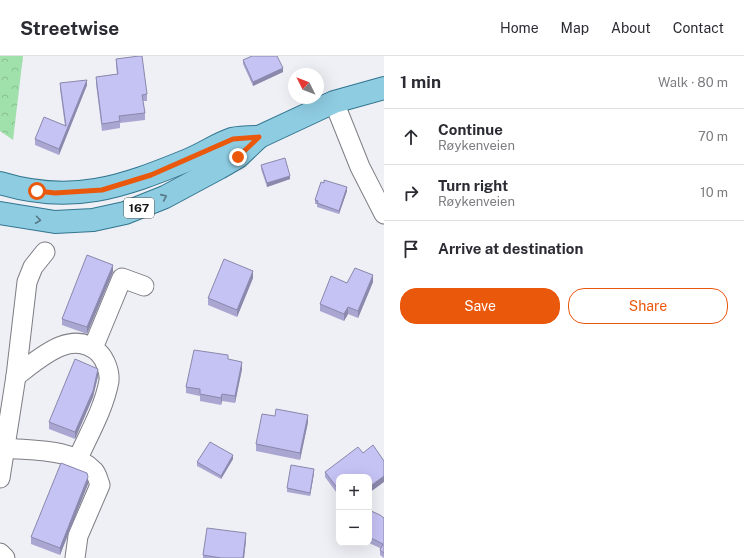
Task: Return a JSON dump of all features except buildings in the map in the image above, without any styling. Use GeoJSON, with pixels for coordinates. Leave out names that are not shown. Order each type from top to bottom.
{"type":"FeatureCollection","features":[{"type":"Feature","properties":{"kind":"main road","name":"167"},"geometry":{"type":"LineString","coordinates":[[0,213],[55,222],[93,220],[125,212],[165,197],[219,168],[238,157],[259,137],[334,102],[384,88]]}},
{"type":"Feature","properties":{"kind":"main road","name":"167"},"geometry":{"type":"LineString","coordinates":[[0,184],[55,193],[102,190],[151,175],[233,139],[259,137]]}},
{"type":"Feature","properties":{"kind":"street"},"geometry":{"type":"LineString","coordinates":[[334,102],[360,167],[384,214]]}},
{"type":"Feature","properties":{"kind":"street"},"geometry":{"type":"LineString","coordinates":[[0,478],[6,448],[16,376],[27,282],[34,267],[45,252]]}},
{"type":"Feature","properties":{"kind":"street"},"geometry":{"type":"LineString","coordinates":[[93,348],[122,278],[144,286]]}},
{"type":"Feature","properties":{"kind":"street"},"geometry":{"type":"LineString","coordinates":[[16,376],[55,348],[77,342],[93,348],[104,359],[109,379],[103,400],[78,458]]}},
{"type":"Feature","properties":{"kind":"street"},"geometry":{"type":"LineString","coordinates":[[6,448],[63,454],[78,458],[95,472],[100,485],[78,536],[75,558]]}},
{"type":"Feature","properties":{"kind":"street"},"geometry":{"type":"LineString","coordinates":[[0,553],[5,558]]}},
{"type":"Feature","properties":{"kind":"green space"},"geometry":{"type":"Polygon","coordinates":[[[0,56],[23,56],[13,140],[0,131],[0,56]]]}},
{"type":"Feature","properties":{"kind":"route"},"geometry":{"type":"LineString","coordinates":[[37,191],[55,193],[102,190],[151,175],[195,157],[233,139],[259,137],[238,157]]}}]}
